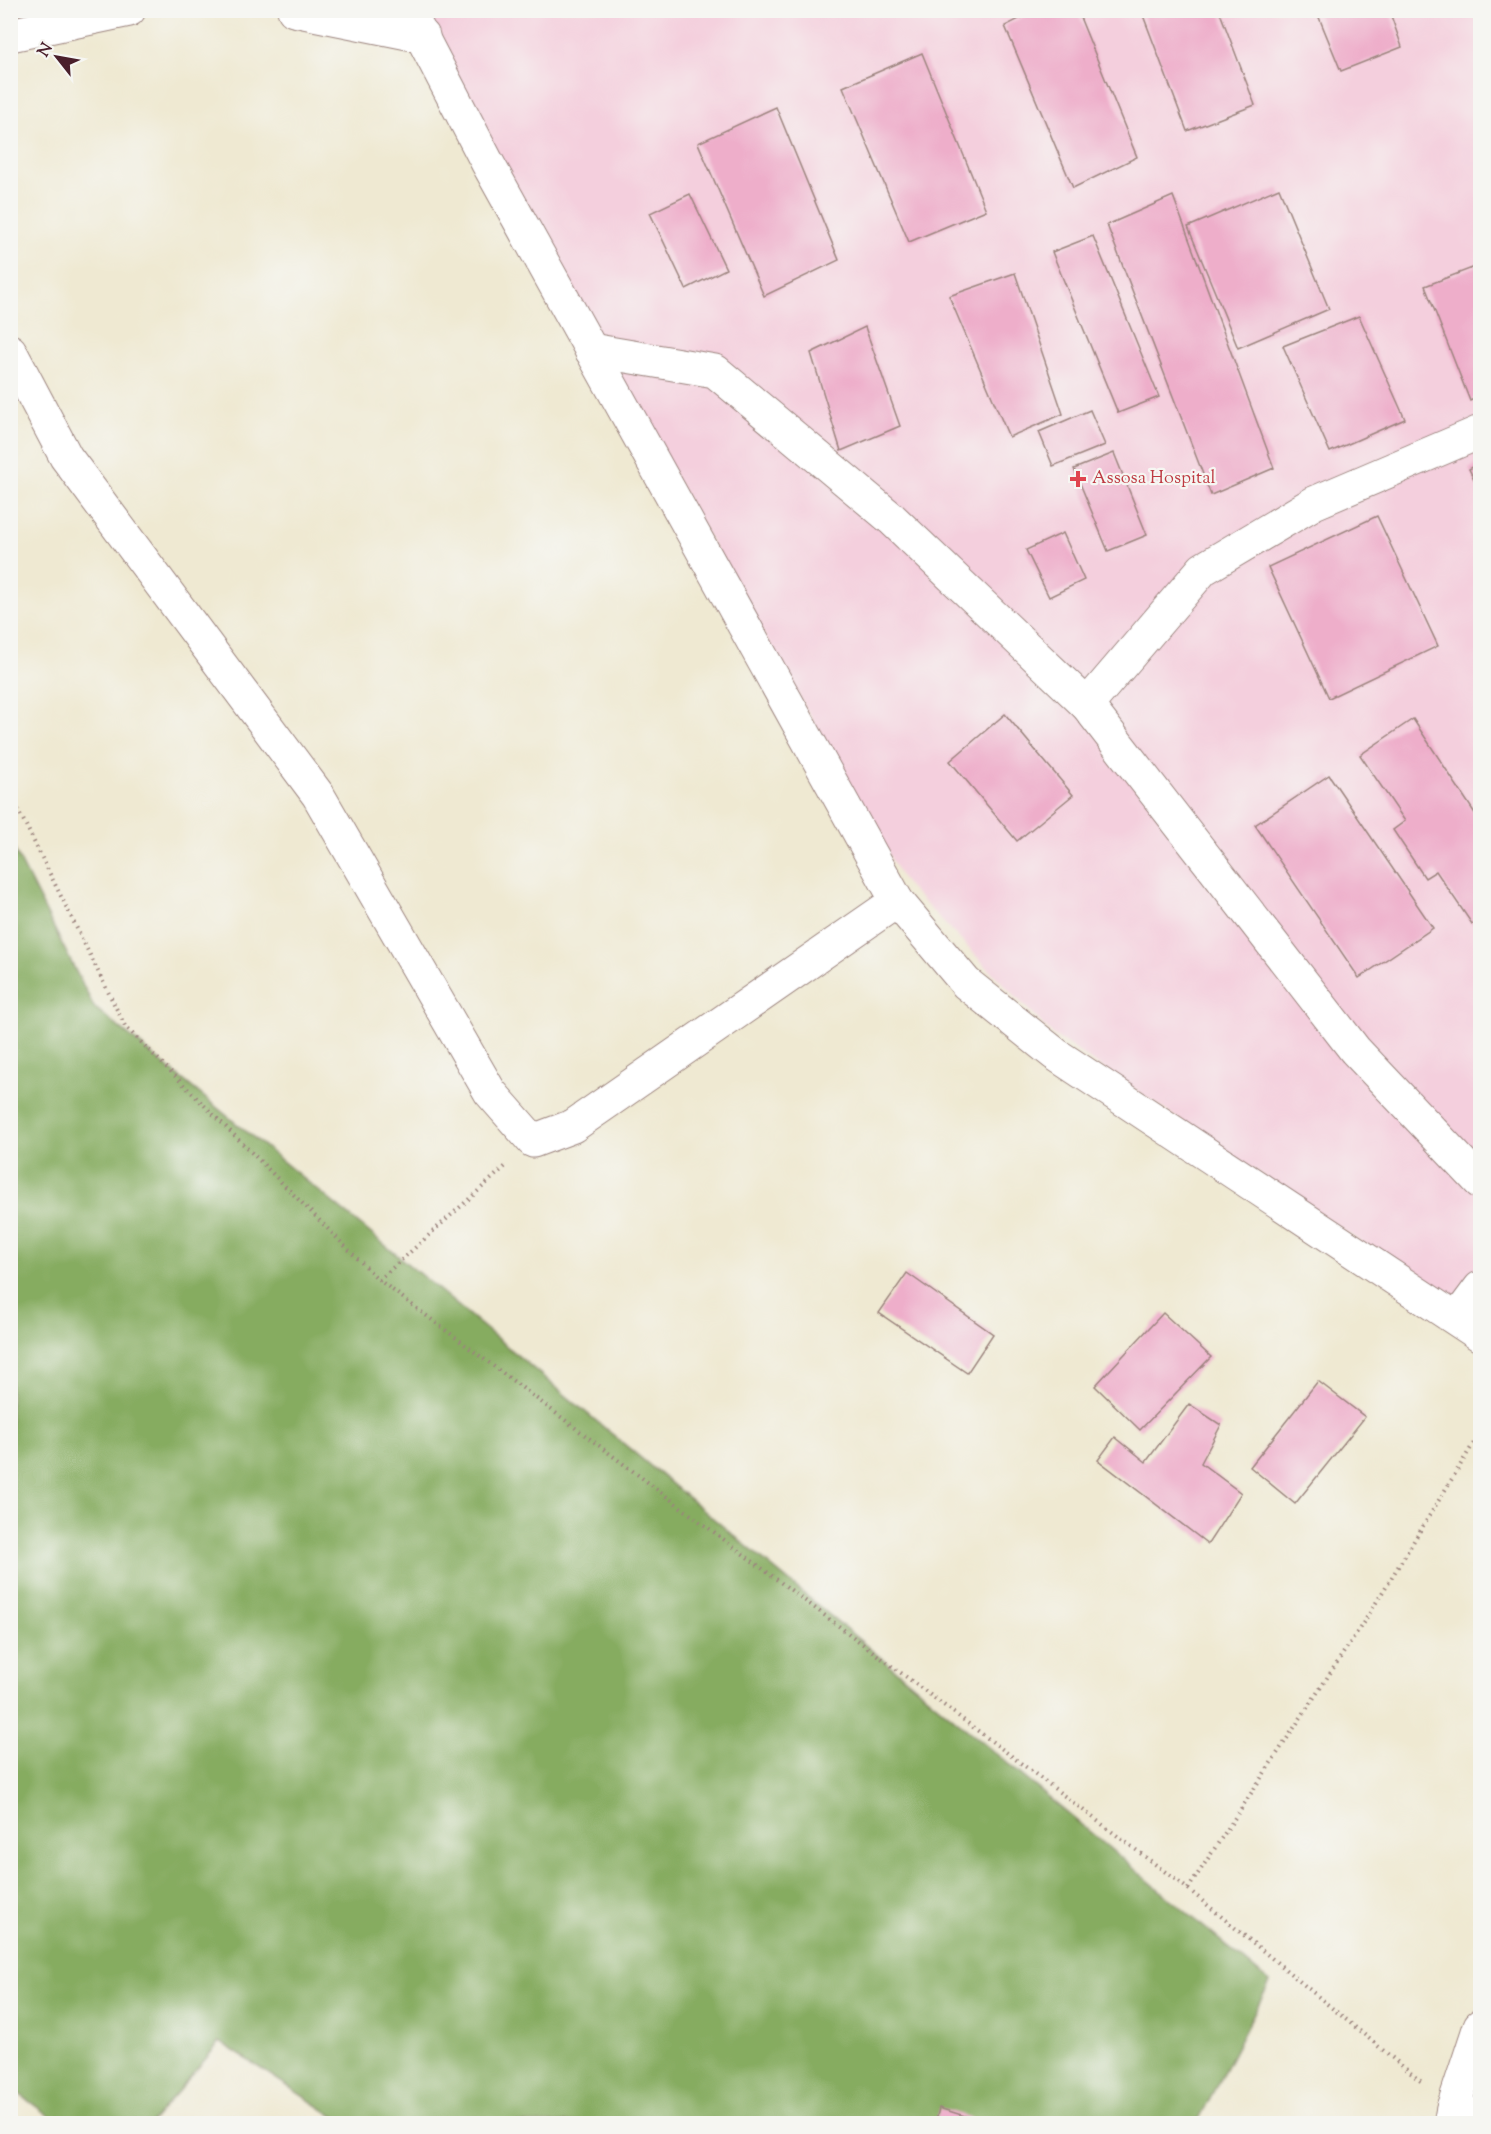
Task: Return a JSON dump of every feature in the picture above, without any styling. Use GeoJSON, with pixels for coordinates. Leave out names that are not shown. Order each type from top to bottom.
{"type":"FeatureCollection","features":[{"type":"Feature","properties":{"kind":"street"},"geometry":{"type":"LineString","coordinates":[[10,35],[129,10]]}},
{"type":"Feature","properties":{"kind":"street"},"geometry":{"type":"LineString","coordinates":[[294,10],[415,23],[487,162],[897,902],[966,983],[1055,1054],[1469,1327],[1480,1288]]}},
{"type":"Feature","properties":{"kind":"street"},"geometry":{"type":"LineString","coordinates":[[591,350],[715,371],[892,519],[1087,705],[1355,1050],[1480,1182]]}},
{"type":"Feature","properties":{"kind":"street"},"geometry":{"type":"LineString","coordinates":[[10,351],[66,457],[318,795],[490,1092],[533,1141],[573,1126],[897,902]]}},
{"type":"Feature","properties":{"kind":"street"},"geometry":{"type":"LineString","coordinates":[[1087,705],[1203,569],[1314,503],[1480,432]]}},
{"type":"Feature","properties":{"kind":"street"},"geometry":{"type":"LineString","coordinates":[[1461,2116],[1480,2026]]}},
{"type":"Feature","properties":{"kind":"path"},"geometry":{"type":"LineString","coordinates":[[10,794],[125,1026],[379,1280],[1188,1889],[1461,2116]]}},
{"type":"Feature","properties":{"kind":"path"},"geometry":{"type":"LineString","coordinates":[[379,1280],[533,1141]]}},
{"type":"Feature","properties":{"kind":"path"},"geometry":{"type":"LineString","coordinates":[[1188,1889],[1371,1611],[1480,1433]]}},
{"type":"Feature","properties":{"kind":"shaded area","name":"Assosa Hospital"},"geometry":{"type":"Polygon","coordinates":[[[411,11],[1480,11],[1480,1270],[1454,1305],[1052,1034],[904,882],[411,11]]]}},
{"type":"Feature","properties":{"kind":"green space"},"geometry":{"type":"Polygon","coordinates":[[[10,841],[94,1007],[397,1255],[1270,1982],[1197,2123],[344,2123],[220,2042],[151,2123],[59,2123],[11,2088],[10,841]]]}},
{"type":"Feature","properties":{"kind":"building"},"geometry":{"type":"Polygon","coordinates":[[[1037,10],[1077,10],[1137,157],[1073,188],[1005,26],[1037,10]]]}},
{"type":"Feature","properties":{"kind":"building"},"geometry":{"type":"Polygon","coordinates":[[[1141,10],[1219,10],[1255,105],[1187,131],[1141,10]]]}},
{"type":"Feature","properties":{"kind":"building"},"geometry":{"type":"Polygon","coordinates":[[[1316,10],[1389,10],[1402,47],[1341,71],[1316,10]]]}},
{"type":"Feature","properties":{"kind":"building"},"geometry":{"type":"Polygon","coordinates":[[[922,53],[986,210],[909,242],[843,87],[922,53]]]}},
{"type":"Feature","properties":{"kind":"building"},"geometry":{"type":"Polygon","coordinates":[[[776,107],[839,260],[764,296],[698,143],[776,107]]]}},
{"type":"Feature","properties":{"kind":"building"},"geometry":{"type":"Polygon","coordinates":[[[1279,188],[1329,309],[1238,348],[1188,227],[1279,188]]]}},
{"type":"Feature","properties":{"kind":"building"},"geometry":{"type":"Polygon","coordinates":[[[690,194],[726,269],[686,289],[650,213],[690,194]]]}},
{"type":"Feature","properties":{"kind":"building"},"geometry":{"type":"Polygon","coordinates":[[[1173,196],[1274,468],[1211,495],[1107,225],[1173,196]]]}},
{"type":"Feature","properties":{"kind":"building"},"geometry":{"type":"Polygon","coordinates":[[[1093,236],[1159,397],[1118,413],[1052,252],[1093,236]]]}},
{"type":"Feature","properties":{"kind":"building"},"geometry":{"type":"Polygon","coordinates":[[[1480,265],[1480,396],[1470,401],[1425,286],[1480,265]]]}},
{"type":"Feature","properties":{"kind":"building"},"geometry":{"type":"Polygon","coordinates":[[[1015,273],[1063,414],[1009,437],[949,296],[1015,273]]]}},
{"type":"Feature","properties":{"kind":"building"},"geometry":{"type":"Polygon","coordinates":[[[1359,316],[1405,419],[1330,452],[1283,346],[1359,316]]]}},
{"type":"Feature","properties":{"kind":"building"},"geometry":{"type":"Polygon","coordinates":[[[865,327],[900,426],[841,451],[811,353],[865,327]]]}},
{"type":"Feature","properties":{"kind":"building"},"geometry":{"type":"Polygon","coordinates":[[[1090,410],[1105,445],[1053,466],[1039,432],[1090,410]]]}},
{"type":"Feature","properties":{"kind":"building"},"geometry":{"type":"Polygon","coordinates":[[[1114,453],[1147,535],[1108,551],[1074,469],[1114,453]]]}},
{"type":"Feature","properties":{"kind":"building"},"geometry":{"type":"Polygon","coordinates":[[[1480,463],[1480,491],[1469,469],[1480,463]]]}},
{"type":"Feature","properties":{"kind":"building"},"geometry":{"type":"Polygon","coordinates":[[[1377,516],[1438,646],[1329,698],[1268,567],[1377,516]]]}},
{"type":"Feature","properties":{"kind":"building"},"geometry":{"type":"Polygon","coordinates":[[[1063,533],[1084,580],[1049,597],[1026,550],[1063,533]]]}},
{"type":"Feature","properties":{"kind":"building"},"geometry":{"type":"Polygon","coordinates":[[[1005,714],[1073,795],[1017,841],[950,761],[1005,714]]]}},
{"type":"Feature","properties":{"kind":"building"},"geometry":{"type":"Polygon","coordinates":[[[1413,719],[1480,821],[1480,918],[1472,924],[1436,871],[1425,878],[1393,830],[1405,821],[1360,755],[1413,719]]]}},
{"type":"Feature","properties":{"kind":"building"},"geometry":{"type":"Polygon","coordinates":[[[1329,775],[1433,928],[1359,978],[1255,825],[1329,775]]]}},
{"type":"Feature","properties":{"kind":"building"},"geometry":{"type":"Polygon","coordinates":[[[907,1273],[993,1334],[967,1373],[879,1313],[907,1273]]]}},
{"type":"Feature","properties":{"kind":"building"},"geometry":{"type":"Polygon","coordinates":[[[1163,1313],[1211,1357],[1140,1430],[1095,1386],[1163,1313]]]}},
{"type":"Feature","properties":{"kind":"building"},"geometry":{"type":"Polygon","coordinates":[[[1318,1381],[1365,1417],[1295,1504],[1250,1467],[1318,1381]]]}},
{"type":"Feature","properties":{"kind":"building"},"geometry":{"type":"Polygon","coordinates":[[[1189,1404],[1221,1425],[1201,1463],[1241,1493],[1208,1544],[1098,1460],[1115,1437],[1146,1462],[1189,1404]]]}},
{"type":"Feature","properties":{"kind":"building"},"geometry":{"type":"Polygon","coordinates":[[[939,2108],[981,2121],[980,2124],[935,2124],[939,2108]]]}},
{"type":"Feature","properties":{"kind":"place","name":"Assosa Hospital"},"geometry":{"type":"Point","coordinates":[1078,479]}}]}
